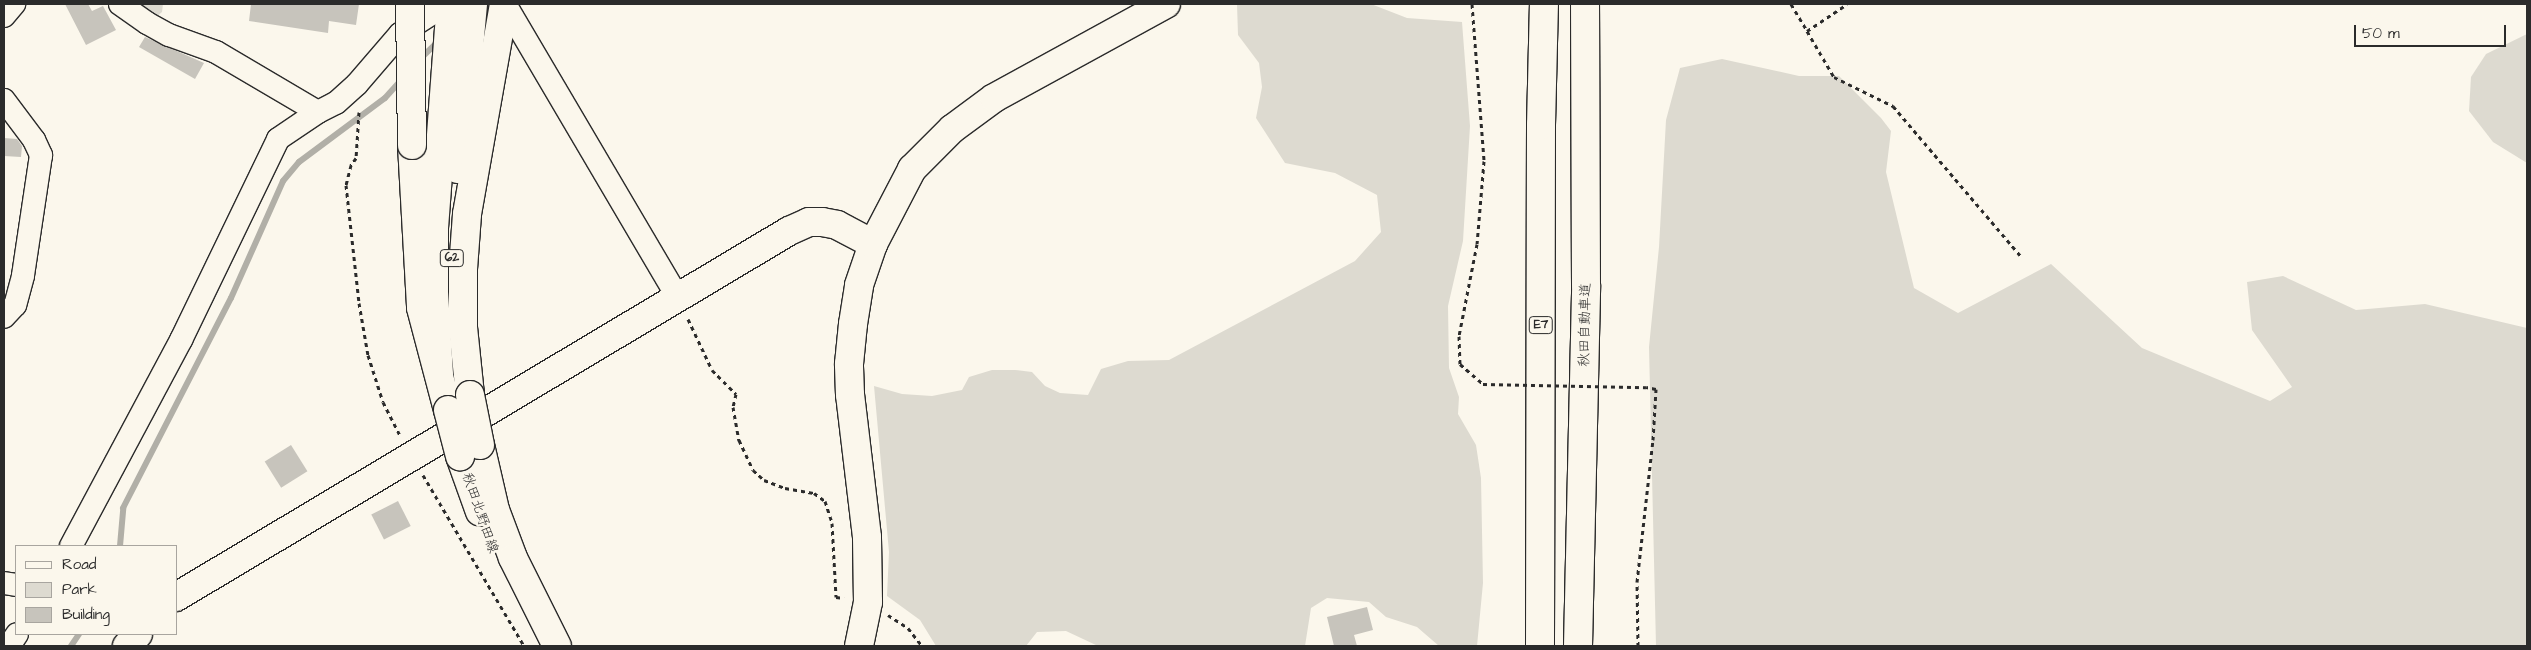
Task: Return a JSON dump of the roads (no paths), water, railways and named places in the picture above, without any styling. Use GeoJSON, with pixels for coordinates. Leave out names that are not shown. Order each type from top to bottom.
{"type":"FeatureCollection","features":[{"type":"Feature","properties":{"kind":"main road","name":"62"},"geometry":{"type":"LineString","coordinates":[[410,4],[412,145],[421,308],[439,374]]}},
{"type":"Feature","properties":{"kind":"main road"},"geometry":{"type":"LineString","coordinates":[[439,374],[434,293],[434,228],[452,118],[449,4]]}},
{"type":"Feature","properties":{"kind":"main road","name":"62"},"geometry":{"type":"LineString","coordinates":[[470,395],[454,344],[451,296],[453,230],[452,118],[473,4]]}},
{"type":"Feature","properties":{"kind":"main road"},"geometry":{"type":"LineString","coordinates":[[470,395],[463,327],[463,269],[468,214],[486,98],[504,4]]}},
{"type":"Feature","properties":{"kind":"main road"},"geometry":{"type":"LineString","coordinates":[[859,646],[868,602],[867,537],[850,395],[849,364],[852,324],[859,285],[874,244],[912,169],[952,129],[994,98],[1166,4]]}},
{"type":"Feature","properties":{"kind":"main road"},"geometry":{"type":"LineString","coordinates":[[1527,4],[1541,125]]}},
{"type":"Feature","properties":{"kind":"main road","name":"E7"},"geometry":{"type":"LineString","coordinates":[[1540,646],[1541,125],[1544,4]]}},
{"type":"Feature","properties":{"kind":"main road","name":"秋田自動車道"},"geometry":{"type":"LineString","coordinates":[[1578,646],[1586,285],[1585,4]]}},
{"type":"Feature","properties":{"kind":"main road"},"geometry":{"type":"LineString","coordinates":[[178,596],[411,458],[503,399],[789,231],[809,222],[837,225],[874,244]]}},
{"type":"Feature","properties":{"kind":"main road","name":"秋田北野田線"},"geometry":{"type":"LineString","coordinates":[[439,374],[448,410],[470,451],[513,558],[557,646]]}},
{"type":"Feature","properties":{"kind":"main road","name":"秋田北野田線"},"geometry":{"type":"LineString","coordinates":[[470,395],[470,451],[498,565],[538,646]]}},
{"type":"Feature","properties":{"kind":"main road"},"geometry":{"type":"LineString","coordinates":[[127,646],[137,635]]}},
{"type":"Feature","properties":{"kind":"street"},"geometry":{"type":"LineString","coordinates":[[4,16],[14,4]]}},
{"type":"Feature","properties":{"kind":"street"},"geometry":{"type":"LineString","coordinates":[[120,4],[169,35],[216,52],[318,112]]}},
{"type":"Feature","properties":{"kind":"street"},"geometry":{"type":"LineString","coordinates":[[72,545],[182,340],[278,139],[318,112],[336,103],[357,84],[400,34],[449,4]]}},
{"type":"Feature","properties":{"kind":"street"},"geometry":{"type":"LineString","coordinates":[[504,4],[677,296]]}},
{"type":"Feature","properties":{"kind":"street"},"geometry":{"type":"LineString","coordinates":[[4,100],[34,140],[41,155],[23,276],[15,305],[4,317]]}},
{"type":"Feature","properties":{"kind":"street"},"geometry":{"type":"LineString","coordinates":[[9,646],[16,635]]}},
{"type":"Feature","properties":{"kind":"waterway"},"geometry":{"type":"LineString","coordinates":[[420,59],[441,39]]}},
{"type":"Feature","properties":{"kind":"waterway"},"geometry":{"type":"LineString","coordinates":[[120,545],[123,508],[231,298],[283,181],[299,162],[385,98],[403,78]]}},
{"type":"Feature","properties":{"kind":"waterway"},"geometry":{"type":"LineString","coordinates":[[71,646],[78,635]]}}]}
